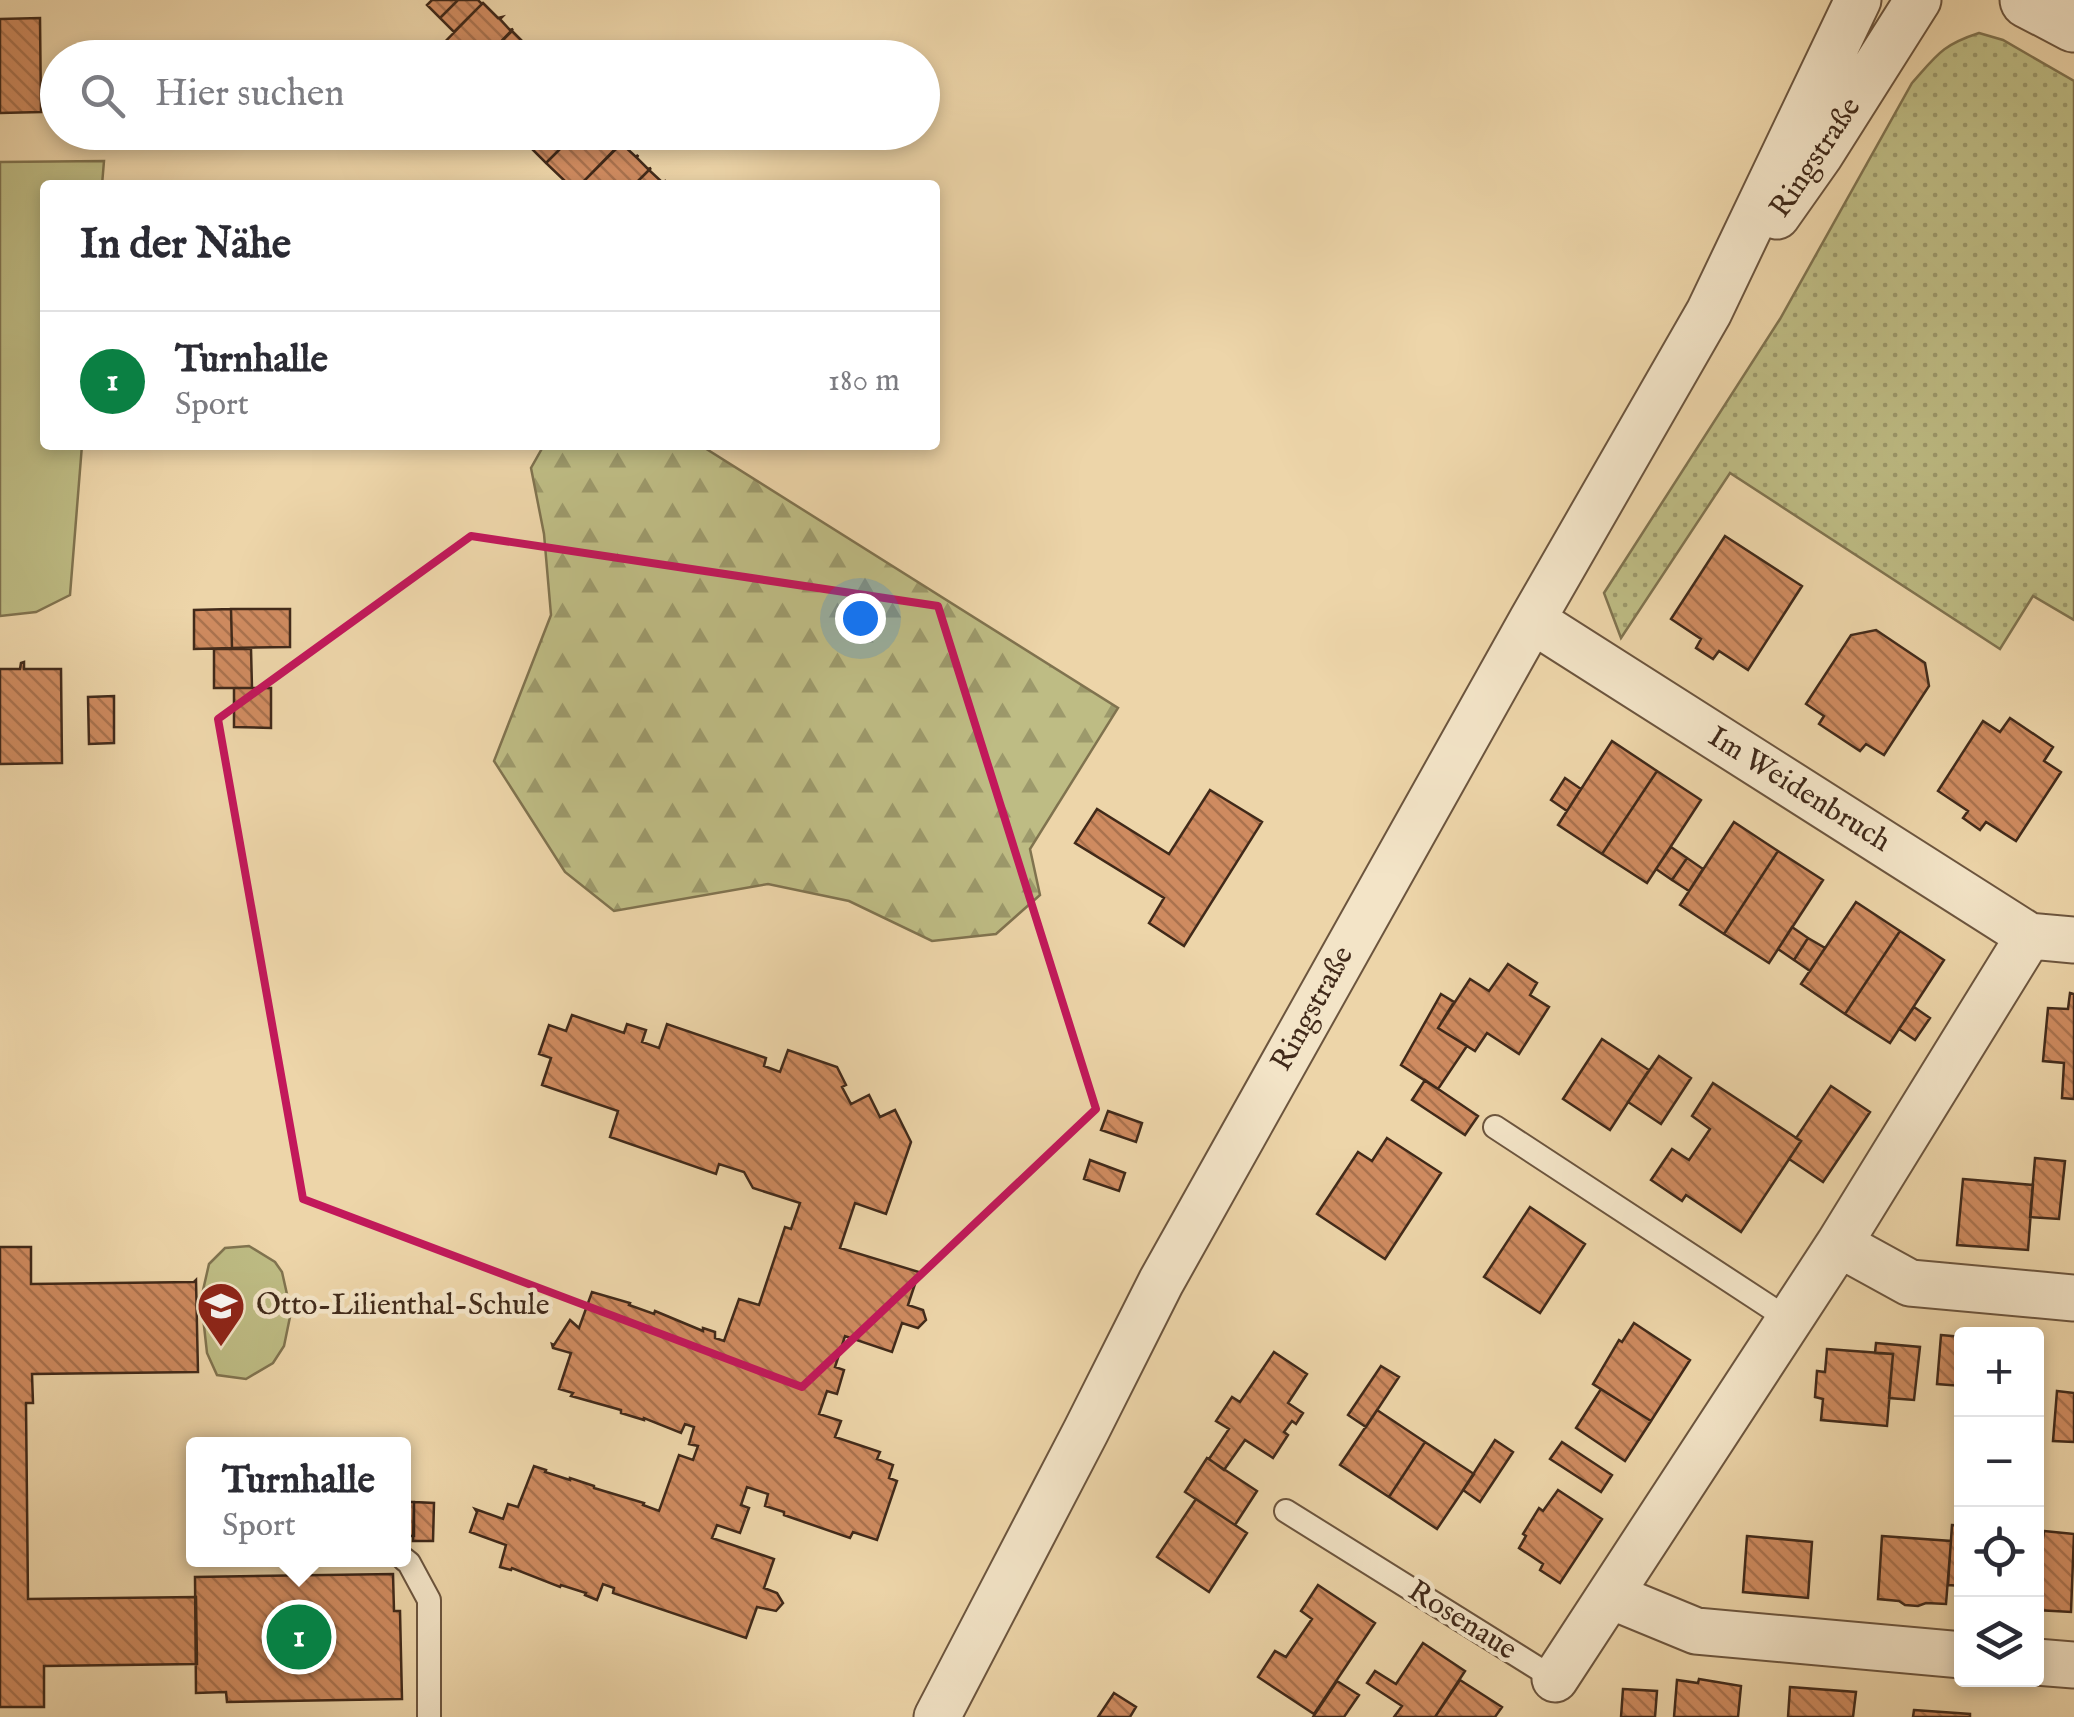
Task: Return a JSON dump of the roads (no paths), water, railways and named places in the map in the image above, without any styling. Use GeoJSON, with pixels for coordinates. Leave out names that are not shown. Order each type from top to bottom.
{"type":"FeatureCollection","features":[{"type":"Feature","properties":{"kind":"street","name":"Ringstraße"},"geometry":{"type":"LineString","coordinates":[[936,1717],[1161,1282],[1709,312],[1858,0]]}},
{"type":"Feature","properties":{"kind":"street","name":"Ringstraße"},"geometry":{"type":"LineString","coordinates":[[1709,312],[1820,156],[1918,0]]}},
{"type":"Feature","properties":{"kind":"street"},"geometry":{"type":"LineString","coordinates":[[2028,0],[2074,24]]}},
{"type":"Feature","properties":{"kind":"street","name":"Im Weidenbruch"},"geometry":{"type":"LineString","coordinates":[[1532,620],[2029,936],[2074,940]]}},
{"type":"Feature","properties":{"kind":"street","name":"Rosenaue"},"geometry":{"type":"LineString","coordinates":[[1555,1678],[1839,1244],[2029,936]]}},
{"type":"Feature","properties":{"kind":"street"},"geometry":{"type":"LineString","coordinates":[[1839,1244],[1910,1284],[2074,1298]]}},
{"type":"Feature","properties":{"kind":"street"},"geometry":{"type":"LineString","coordinates":[[1610,1596],[1696,1631],[1954,1654]]}},
{"type":"Feature","properties":{"kind":"street"},"geometry":{"type":"LineString","coordinates":[[2044,1663],[2074,1665]]}},
{"type":"Feature","properties":{"kind":"lane"},"geometry":{"type":"LineString","coordinates":[[1494,1127],[1788,1318]]}},
{"type":"Feature","properties":{"kind":"lane","name":"Rosenaue"},"geometry":{"type":"LineString","coordinates":[[1286,1510],[1555,1678]]}},
{"type":"Feature","properties":{"kind":"lane"},"geometry":{"type":"LineString","coordinates":[[411,1567],[429,1600],[429,1717]]}},
{"type":"Feature","properties":{"kind":"place","name":"Otto-Lilienthal-Schule"},"geometry":{"type":"Point","coordinates":[221,1348]}},
{"type":"Feature","properties":{"kind":"place","name":"Turnhalle"},"geometry":{"type":"Point","coordinates":[299,1637]}}]}
